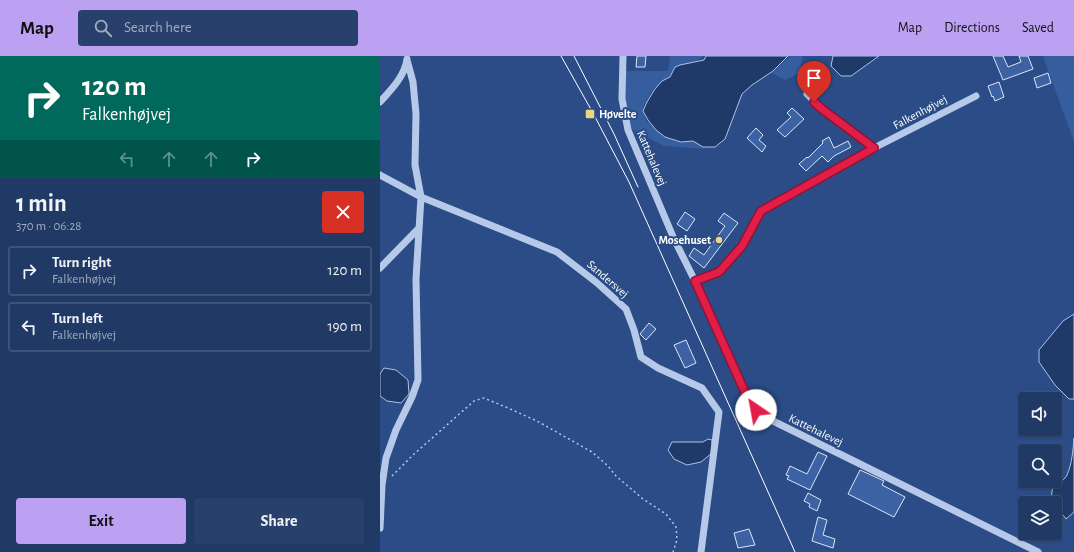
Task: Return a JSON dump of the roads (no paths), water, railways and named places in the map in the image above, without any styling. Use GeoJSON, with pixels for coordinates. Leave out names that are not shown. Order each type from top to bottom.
{"type":"FeatureCollection","features":[{"type":"Feature","properties":{"kind":"street","name":"Kattehalevej"},"geometry":{"type":"LineString","coordinates":[[623,56],[622,99],[628,130],[674,239],[695,281],[748,399],[756,410],[769,419],[1038,552]]}},
{"type":"Feature","properties":{"kind":"street"},"geometry":{"type":"LineString","coordinates":[[380,102],[399,79],[406,58]]}},
{"type":"Feature","properties":{"kind":"street"},"geometry":{"type":"LineString","coordinates":[[380,528],[382,485],[386,458],[396,430],[412,397],[418,380],[416,279],[421,198],[415,165],[416,114],[413,82],[406,58]]}},
{"type":"Feature","properties":{"kind":"street"},"geometry":{"type":"LineString","coordinates":[[807,94],[822,109],[874,148]]}},
{"type":"Feature","properties":{"kind":"street","name":"Falkenhøjvej"},"geometry":{"type":"LineString","coordinates":[[695,281],[719,272],[742,246],[761,211],[874,148],[976,96]]}},
{"type":"Feature","properties":{"kind":"street","name":"Sandersvej"},"geometry":{"type":"LineString","coordinates":[[380,175],[421,198],[557,252],[596,282],[626,309],[634,330],[641,357],[658,368],[702,388],[718,412],[701,552]]}},
{"type":"Feature","properties":{"kind":"street"},"geometry":{"type":"LineString","coordinates":[[380,268],[419,228]]}},
{"type":"Feature","properties":{"kind":"tram line"},"geometry":{"type":"LineString","coordinates":[[561,56],[629,182],[795,552]]}},
{"type":"Feature","properties":{"kind":"tram line"},"geometry":{"type":"LineString","coordinates":[[574,56],[614,134],[638,187]]}},
{"type":"Feature","properties":{"kind":"place","name":"Høvelte"},"geometry":{"type":"Point","coordinates":[590,114]}},
{"type":"Feature","properties":{"kind":"place","name":"Mosehuset"},"geometry":{"type":"Point","coordinates":[719,240]}}]}
